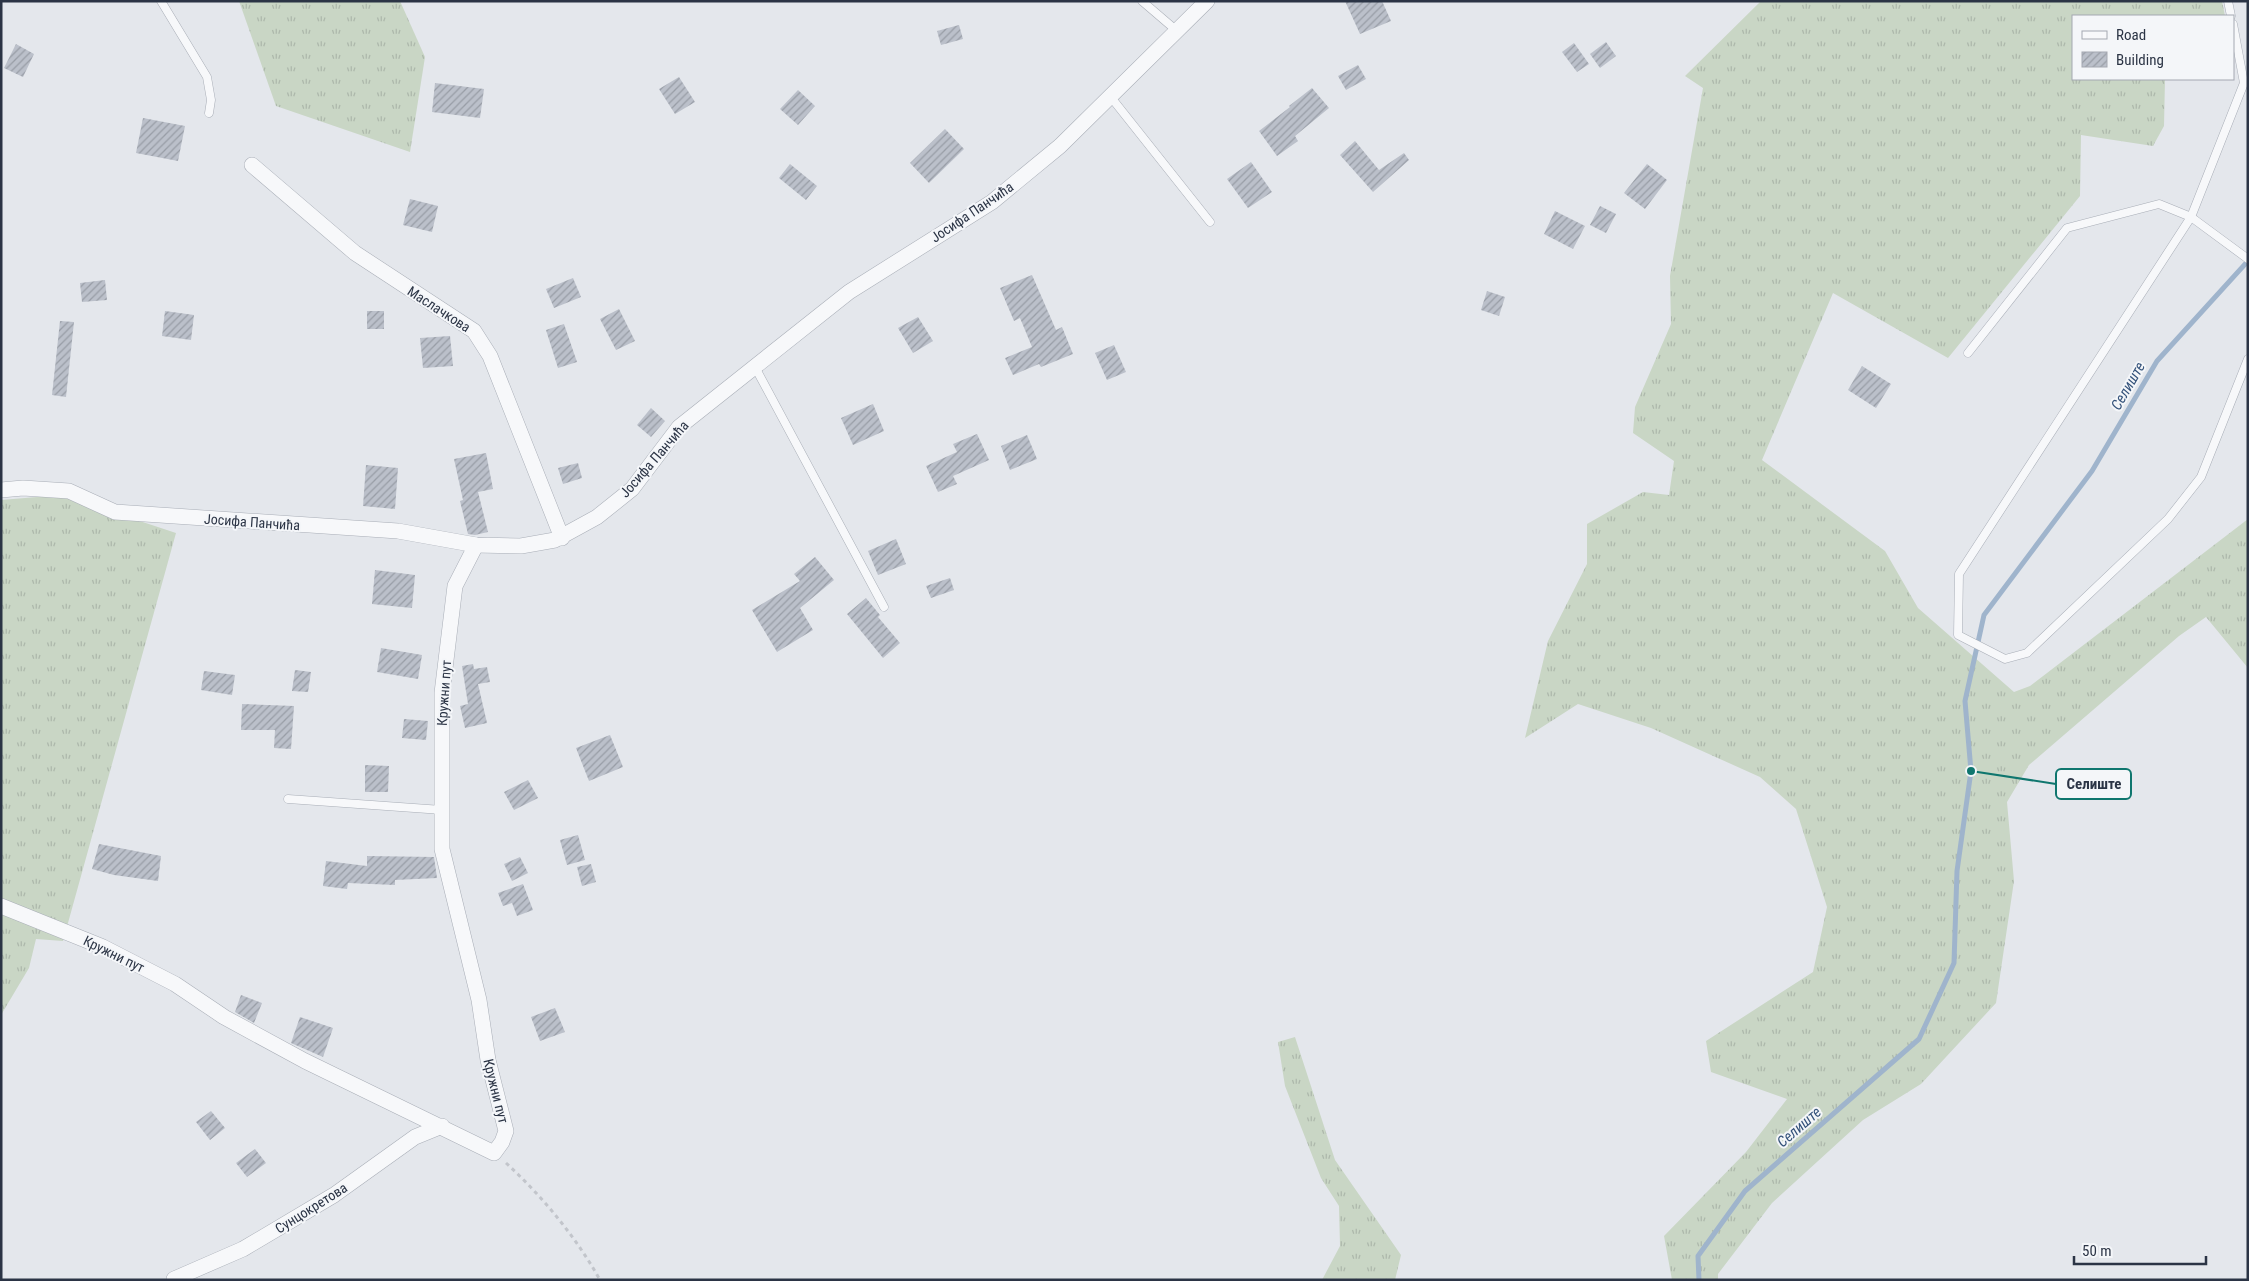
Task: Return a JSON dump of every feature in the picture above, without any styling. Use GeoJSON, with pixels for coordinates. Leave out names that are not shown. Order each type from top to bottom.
{"type":"FeatureCollection","features":[{"type":"Feature","properties":{"kind":"street","name":"Јосифа Панчића"},"geometry":{"type":"LineString","coordinates":[[1,490],[23,488],[69,491],[115,512],[398,531],[476,545],[521,546],[562,538],[597,517],[632,489],[679,427],[849,292],[992,202],[1060,146],[1207,1]]}},
{"type":"Feature","properties":{"kind":"street","name":"Маслачкова"},"geometry":{"type":"LineString","coordinates":[[252,165],[355,253],[474,331],[490,356],[562,538]]}},
{"type":"Feature","properties":{"kind":"street","name":"Кружни пут"},"geometry":{"type":"LineString","coordinates":[[1,906],[103,947],[175,984],[224,1016],[305,1061],[442,1126],[494,1153],[502,1142],[506,1131],[488,1060],[479,1000],[442,849],[442,693],[455,586],[476,545]]}},
{"type":"Feature","properties":{"kind":"street","name":"Сунцокретова"},"geometry":{"type":"LineString","coordinates":[[174,1279],[243,1249],[334,1195],[415,1137],[442,1126]]}},
{"type":"Feature","properties":{"kind":"lane"},"geometry":{"type":"LineString","coordinates":[[161,1],[207,77],[211,100],[209,113]]}},
{"type":"Feature","properties":{"kind":"lane"},"geometry":{"type":"LineString","coordinates":[[1142,1],[1177,31]]}},
{"type":"Feature","properties":{"kind":"lane"},"geometry":{"type":"LineString","coordinates":[[2228,1],[2231,15]]}},
{"type":"Feature","properties":{"kind":"lane"},"geometry":{"type":"LineString","coordinates":[[2234,29],[2244,83],[2191,217],[1959,574],[1958,635],[2005,659],[2027,654],[2168,519],[2201,476],[2248,359]]}},
{"type":"Feature","properties":{"kind":"lane"},"geometry":{"type":"LineString","coordinates":[[1110,96],[1210,222]]}},
{"type":"Feature","properties":{"kind":"lane"},"geometry":{"type":"LineString","coordinates":[[1968,353],[2066,228],[2159,204],[2191,217],[2248,258]]}},
{"type":"Feature","properties":{"kind":"lane"},"geometry":{"type":"LineString","coordinates":[[755,366],[884,607]]}},
{"type":"Feature","properties":{"kind":"lane"},"geometry":{"type":"LineString","coordinates":[[288,799],[442,810]]}},
{"type":"Feature","properties":{"kind":"path"},"geometry":{"type":"LineString","coordinates":[[494,1153],[527,1182],[560,1220],[600,1280]]}},
{"type":"Feature","properties":{"kind":"green space"},"geometry":{"type":"Polygon","coordinates":[[[239,1],[400,1],[425,57],[410,152],[276,106],[239,1]]]}},
{"type":"Feature","properties":{"kind":"green space"},"geometry":{"type":"Polygon","coordinates":[[[1761,1],[2222,1],[2225,15],[2072,15],[2072,80],[2165,80],[2164,126],[2153,146],[2081,135],[2080,196],[1948,358],[1833,293],[1762,460],[1885,551],[1918,608],[2014,692],[2030,686],[2248,519],[2248,668],[2206,617],[2179,636],[2029,765],[2007,802],[2014,881],[1996,1003],[1921,1084],[1863,1120],[1772,1203],[1718,1274],[1718,1280],[1672,1280],[1664,1236],[1746,1152],[1787,1099],[1711,1072],[1706,1041],[1813,972],[1827,907],[1796,809],[1760,777],[1651,728],[1578,704],[1525,738],[1548,641],[1587,564],[1587,524],[1643,492],[1669,495],[1674,461],[1633,433],[1635,407],[1671,324],[1670,276],[1703,88],[1685,76],[1761,1]]]}},
{"type":"Feature","properties":{"kind":"green space"},"geometry":{"type":"Polygon","coordinates":[[[61,495],[176,533],[63,941],[36,939],[29,968],[1,1015],[1,500],[61,495]]]}},
{"type":"Feature","properties":{"kind":"green space"},"geometry":{"type":"Polygon","coordinates":[[[1295,1037],[1335,1160],[1401,1255],[1395,1280],[1322,1280],[1340,1246],[1339,1206],[1321,1178],[1285,1086],[1278,1042],[1295,1037]]]}},
{"type":"Feature","properties":{"kind":"building"},"geometry":{"type":"Polygon","coordinates":[[[1345,1],[1382,1],[1391,21],[1360,34],[1345,1]]]}},
{"type":"Feature","properties":{"kind":"building"},"geometry":{"type":"Polygon","coordinates":[[[959,25],[963,39],[941,45],[937,31],[959,25]]]}},
{"type":"Feature","properties":{"kind":"building"},"geometry":{"type":"Polygon","coordinates":[[[1606,42],[1616,56],[1600,68],[1590,54],[1606,42]]]}},
{"type":"Feature","properties":{"kind":"building"},"geometry":{"type":"Polygon","coordinates":[[[1574,43],[1589,64],[1577,72],[1562,52],[1574,43]]]}},
{"type":"Feature","properties":{"kind":"building"},"geometry":{"type":"Polygon","coordinates":[[[16,44],[34,54],[23,77],[4,68],[16,44]]]}},
{"type":"Feature","properties":{"kind":"building"},"geometry":{"type":"Polygon","coordinates":[[[1358,65],[1366,79],[1346,90],[1338,76],[1358,65]]]}},
{"type":"Feature","properties":{"kind":"building"},"geometry":{"type":"Polygon","coordinates":[[[679,77],[695,102],[675,114],[659,89],[679,77]]]}},
{"type":"Feature","properties":{"kind":"building"},"geometry":{"type":"Polygon","coordinates":[[[435,83],[484,89],[480,118],[432,112],[435,83]]]}},
{"type":"Feature","properties":{"kind":"building"},"geometry":{"type":"Polygon","coordinates":[[[1312,88],[1329,108],[1295,136],[1298,141],[1277,156],[1259,131],[1312,88]]]}},
{"type":"Feature","properties":{"kind":"building"},"geometry":{"type":"Polygon","coordinates":[[[798,90],[815,106],[798,125],[780,109],[798,90]]]}},
{"type":"Feature","properties":{"kind":"building"},"geometry":{"type":"Polygon","coordinates":[[[143,118],[185,126],[178,161],[136,153],[143,118]]]}},
{"type":"Feature","properties":{"kind":"building"},"geometry":{"type":"Polygon","coordinates":[[[945,129],[964,149],[929,183],[910,163],[945,129]]]}},
{"type":"Feature","properties":{"kind":"building"},"geometry":{"type":"Polygon","coordinates":[[[1355,141],[1379,170],[1404,153],[1409,160],[1373,192],[1340,155],[1355,141]]]}},
{"type":"Feature","properties":{"kind":"building"},"geometry":{"type":"Polygon","coordinates":[[[1251,162],[1272,192],[1248,208],[1227,179],[1251,162]]]}},
{"type":"Feature","properties":{"kind":"building"},"geometry":{"type":"Polygon","coordinates":[[[790,164],[817,186],[806,200],[779,178],[790,164]]]}},
{"type":"Feature","properties":{"kind":"building"},"geometry":{"type":"Polygon","coordinates":[[[1647,164],[1667,180],[1645,209],[1624,193],[1647,164]]]}},
{"type":"Feature","properties":{"kind":"building"},"geometry":{"type":"Polygon","coordinates":[[[410,199],[438,206],[432,232],[403,225],[410,199]]]}},
{"type":"Feature","properties":{"kind":"building"},"geometry":{"type":"Polygon","coordinates":[[[1600,206],[1616,214],[1606,233],[1590,225],[1600,206]]]}},
{"type":"Feature","properties":{"kind":"building"},"geometry":{"type":"Polygon","coordinates":[[[1555,211],[1585,226],[1573,249],[1544,234],[1555,211]]]}},
{"type":"Feature","properties":{"kind":"building"},"geometry":{"type":"Polygon","coordinates":[[[1032,275],[1056,330],[1062,327],[1073,354],[1041,367],[1039,364],[1013,375],[1005,358],[1032,347],[1020,318],[1014,321],[1000,288],[1032,275]]]}},
{"type":"Feature","properties":{"kind":"building"},"geometry":{"type":"Polygon","coordinates":[[[573,278],[581,297],[554,308],[546,289],[573,278]]]}},
{"type":"Feature","properties":{"kind":"building"},"geometry":{"type":"Polygon","coordinates":[[[105,280],[107,300],[82,302],[80,283],[105,280]]]}},
{"type":"Feature","properties":{"kind":"building"},"geometry":{"type":"Polygon","coordinates":[[[1487,291],[1505,297],[1499,316],[1481,310],[1487,291]]]}},
{"type":"Feature","properties":{"kind":"building"},"geometry":{"type":"Polygon","coordinates":[[[619,309],[635,341],[616,350],[600,319],[619,309]]]}},
{"type":"Feature","properties":{"kind":"building"},"geometry":{"type":"Polygon","coordinates":[[[165,311],[194,315],[191,340],[162,336],[165,311]]]}},
{"type":"Feature","properties":{"kind":"building"},"geometry":{"type":"Polygon","coordinates":[[[367,311],[384,311],[384,329],[367,329],[367,311]]]}},
{"type":"Feature","properties":{"kind":"building"},"geometry":{"type":"Polygon","coordinates":[[[918,317],[933,341],[913,353],[898,328],[918,317]]]}},
{"type":"Feature","properties":{"kind":"building"},"geometry":{"type":"Polygon","coordinates":[[[60,321],[74,322],[66,397],[52,395],[60,321]]]}},
{"type":"Feature","properties":{"kind":"building"},"geometry":{"type":"Polygon","coordinates":[[[564,324],[577,362],[558,368],[546,330],[564,324]]]}},
{"type":"Feature","properties":{"kind":"building"},"geometry":{"type":"Polygon","coordinates":[[[450,336],[453,366],[423,368],[420,338],[450,336]]]}},
{"type":"Feature","properties":{"kind":"building"},"geometry":{"type":"Polygon","coordinates":[[[1114,345],[1126,372],[1107,380],[1095,353],[1114,345]]]}},
{"type":"Feature","properties":{"kind":"building"},"geometry":{"type":"Polygon","coordinates":[[[1862,366],[1891,384],[1876,408],[1848,390],[1862,366]]]}},
{"type":"Feature","properties":{"kind":"building"},"geometry":{"type":"Polygon","coordinates":[[[873,404],[884,431],[853,445],[841,418],[873,404]]]}},
{"type":"Feature","properties":{"kind":"building"},"geometry":{"type":"Polygon","coordinates":[[[651,408],[665,421],[651,437],[637,425],[651,408]]]}},
{"type":"Feature","properties":{"kind":"building"},"geometry":{"type":"Polygon","coordinates":[[[977,434],[989,460],[953,476],[957,484],[938,492],[926,466],[957,452],[953,444],[977,434]]]}},
{"type":"Feature","properties":{"kind":"building"},"geometry":{"type":"Polygon","coordinates":[[[1027,435],[1037,459],[1010,470],[1001,446],[1027,435]]]}},
{"type":"Feature","properties":{"kind":"building"},"geometry":{"type":"Polygon","coordinates":[[[486,453],[493,489],[478,492],[488,532],[475,535],[468,534],[460,501],[463,500],[454,459],[486,453]]]}},
{"type":"Feature","properties":{"kind":"building"},"geometry":{"type":"Polygon","coordinates":[[[578,463],[582,478],[563,484],[558,468],[578,463]]]}},
{"type":"Feature","properties":{"kind":"building"},"geometry":{"type":"Polygon","coordinates":[[[366,465],[398,468],[395,509],[363,506],[366,465]]]}},
{"type":"Feature","properties":{"kind":"building"},"geometry":{"type":"Polygon","coordinates":[[[896,539],[906,564],[878,575],[868,551],[896,539]]]}},
{"type":"Feature","properties":{"kind":"building"},"geometry":{"type":"Polygon","coordinates":[[[815,557],[834,580],[800,608],[813,630],[777,652],[752,610],[800,581],[794,574],[815,557]]]}},
{"type":"Feature","properties":{"kind":"building"},"geometry":{"type":"Polygon","coordinates":[[[375,570],[415,575],[412,608],[372,604],[375,570]]]}},
{"type":"Feature","properties":{"kind":"building"},"geometry":{"type":"Polygon","coordinates":[[[950,578],[954,590],[931,598],[926,586],[950,578]]]}},
{"type":"Feature","properties":{"kind":"building"},"geometry":{"type":"Polygon","coordinates":[[[866,598],[880,615],[878,617],[900,643],[883,658],[847,614],[866,598]]]}},
{"type":"Feature","properties":{"kind":"building"},"geometry":{"type":"Polygon","coordinates":[[[381,648],[422,655],[418,679],[377,672],[381,648]]]}},
{"type":"Feature","properties":{"kind":"building"},"geometry":{"type":"Polygon","coordinates":[[[473,664],[474,669],[487,667],[490,682],[478,684],[487,723],[465,728],[460,706],[468,704],[462,666],[473,664]]]}},
{"type":"Feature","properties":{"kind":"building"},"geometry":{"type":"Polygon","coordinates":[[[295,670],[311,672],[308,692],[292,691],[295,670]]]}},
{"type":"Feature","properties":{"kind":"building"},"geometry":{"type":"Polygon","coordinates":[[[204,671],[235,675],[232,695],[201,690],[204,671]]]}},
{"type":"Feature","properties":{"kind":"building"},"geometry":{"type":"Polygon","coordinates":[[[242,704],[294,706],[291,749],[274,748],[275,730],[241,730],[242,704]]]}},
{"type":"Feature","properties":{"kind":"building"},"geometry":{"type":"Polygon","coordinates":[[[404,719],[428,721],[426,740],[402,738],[404,719]]]}},
{"type":"Feature","properties":{"kind":"building"},"geometry":{"type":"Polygon","coordinates":[[[610,735],[623,767],[589,781],[576,748],[610,735]]]}},
{"type":"Feature","properties":{"kind":"building"},"geometry":{"type":"Polygon","coordinates":[[[365,765],[389,766],[388,792],[365,792],[365,765]]]}},
{"type":"Feature","properties":{"kind":"building"},"geometry":{"type":"Polygon","coordinates":[[[528,780],[538,798],[514,810],[504,792],[528,780]]]}},
{"type":"Feature","properties":{"kind":"building"},"geometry":{"type":"Polygon","coordinates":[[[578,835],[585,860],[567,865],[560,840],[578,835]]]}},
{"type":"Feature","properties":{"kind":"building"},"geometry":{"type":"Polygon","coordinates":[[[99,844],[161,856],[158,881],[114,875],[92,869],[99,844]]]}},
{"type":"Feature","properties":{"kind":"building"},"geometry":{"type":"Polygon","coordinates":[[[367,856],[434,857],[437,878],[395,880],[395,885],[348,883],[347,889],[323,886],[326,861],[367,866],[367,856]]]}},
{"type":"Feature","properties":{"kind":"building"},"geometry":{"type":"Polygon","coordinates":[[[520,857],[528,873],[512,881],[504,864],[520,857]]]}},
{"type":"Feature","properties":{"kind":"building"},"geometry":{"type":"Polygon","coordinates":[[[591,864],[596,882],[582,886],[577,867],[591,864]]]}},
{"type":"Feature","properties":{"kind":"building"},"geometry":{"type":"Polygon","coordinates":[[[523,884],[533,910],[517,916],[512,903],[503,906],[498,893],[523,884]]]}},
{"type":"Feature","properties":{"kind":"building"},"geometry":{"type":"Polygon","coordinates":[[[241,995],[262,1003],[254,1023],[235,1012],[241,995]]]}},
{"type":"Feature","properties":{"kind":"building"},"geometry":{"type":"Polygon","coordinates":[[[555,1008],[565,1032],[540,1041],[531,1017],[555,1008]]]}},
{"type":"Feature","properties":{"kind":"building"},"geometry":{"type":"Polygon","coordinates":[[[300,1017],[333,1028],[323,1057],[291,1043],[300,1017]]]}},
{"type":"Feature","properties":{"kind":"building"},"geometry":{"type":"Polygon","coordinates":[[[211,1111],[225,1128],[210,1140],[196,1122],[211,1111]]]}},
{"type":"Feature","properties":{"kind":"building"},"geometry":{"type":"Polygon","coordinates":[[[255,1149],[266,1163],[247,1177],[236,1163],[255,1149]]]}},
{"type":"Feature","properties":{"kind":"waterway","name":"Селиште"},"geometry":{"type":"LineString","coordinates":[[1699,1280],[1698,1256],[1745,1191],[1919,1039],[1954,963],[1957,871],[1971,771],[1965,701],[1984,615],[2092,471],[2157,361],[2248,261]]}},
{"type":"Feature","properties":{"kind":"place","name":"Селиште"},"geometry":{"type":"Point","coordinates":[1971,771]}}]}
